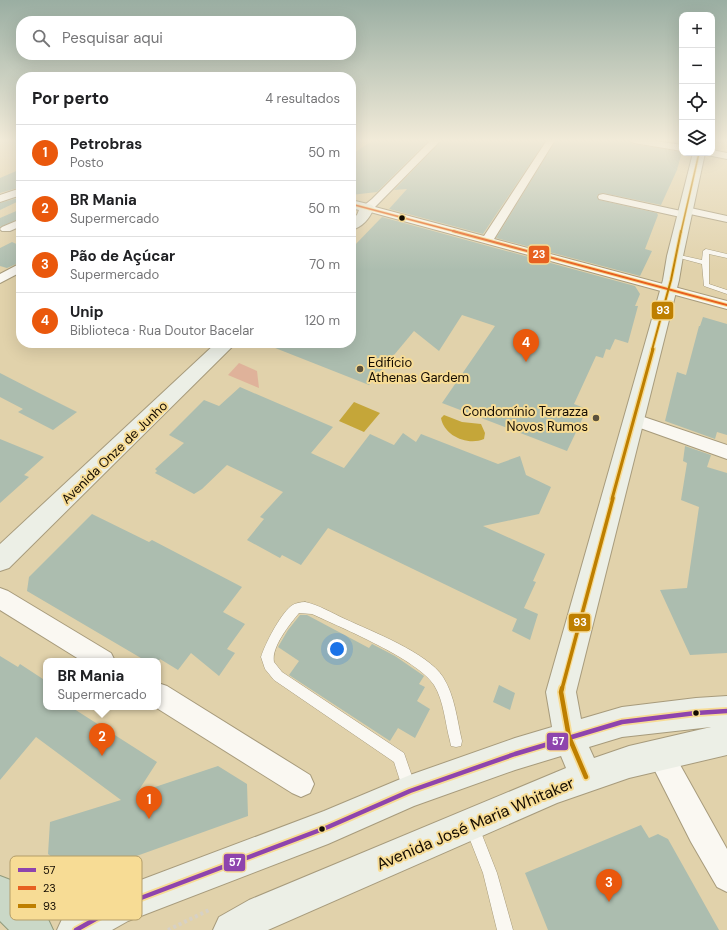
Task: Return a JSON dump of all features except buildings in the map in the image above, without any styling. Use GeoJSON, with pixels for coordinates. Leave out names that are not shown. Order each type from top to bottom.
{"type":"FeatureCollection","features":[{"type":"Feature","properties":{"kind":"highway"},"geometry":{"type":"LineString","coordinates":[[0,894],[10,905]]}},
{"type":"Feature","properties":{"kind":"highway"},"geometry":{"type":"LineString","coordinates":[[25,920],[34,930]]}},
{"type":"Feature","properties":{"kind":"street"},"geometry":{"type":"LineString","coordinates":[[360,206],[376,202],[394,183]]}},
{"type":"Feature","properties":{"kind":"street"},"geometry":{"type":"LineString","coordinates":[[487,240],[524,183]]}},
{"type":"Feature","properties":{"kind":"street"},"geometry":{"type":"LineString","coordinates":[[586,777],[569,738],[561,692],[635,420],[668,289],[692,183]]}},
{"type":"Feature","properties":{"kind":"street"},"geometry":{"type":"LineString","coordinates":[[0,199],[16,193]]}},
{"type":"Feature","properties":{"kind":"street"},"geometry":{"type":"LineString","coordinates":[[603,198],[727,219]]}},
{"type":"Feature","properties":{"kind":"street"},"geometry":{"type":"LineString","coordinates":[[356,222],[363,217],[360,206]]}},
{"type":"Feature","properties":{"kind":"street"},"geometry":{"type":"LineString","coordinates":[[360,206],[727,305]]}},
{"type":"Feature","properties":{"kind":"street"},"geometry":{"type":"LineString","coordinates":[[6,230],[16,225]]}},
{"type":"Feature","properties":{"kind":"street"},"geometry":{"type":"LineString","coordinates":[[0,279],[16,270]]}},
{"type":"Feature","properties":{"kind":"street","name":"Avenida Onze de Junho"},"geometry":{"type":"LineString","coordinates":[[0,560],[222,348]]}},
{"type":"Feature","properties":{"kind":"street"},"geometry":{"type":"LineString","coordinates":[[635,420],[727,452]]}},
{"type":"Feature","properties":{"kind":"street"},"geometry":{"type":"LineString","coordinates":[[0,598],[98,658]]}},
{"type":"Feature","properties":{"kind":"street"},"geometry":{"type":"LineString","coordinates":[[161,697],[301,784]]}},
{"type":"Feature","properties":{"kind":"street"},"geometry":{"type":"LineString","coordinates":[[142,898],[328,827],[410,791],[515,754],[622,722],[727,711]]}},
{"type":"Feature","properties":{"kind":"street","name":"Avenida José Maria Whitaker"},"geometry":{"type":"LineString","coordinates":[[232,930],[262,913],[554,788],[629,762],[727,739]]}},
{"type":"Feature","properties":{"kind":"street"},"geometry":{"type":"LineString","coordinates":[[660,754],[701,832],[727,877]]}},
{"type":"Feature","properties":{"kind":"street"},"geometry":{"type":"LineString","coordinates":[[76,930],[94,920]]}},
{"type":"Feature","properties":{"kind":"lane"},"geometry":{"type":"LineString","coordinates":[[727,256],[706,251],[705,263],[706,285],[727,292]]}},
{"type":"Feature","properties":{"kind":"lane"},"geometry":{"type":"LineString","coordinates":[[675,256],[705,263]]}},
{"type":"Feature","properties":{"kind":"lane"},"geometry":{"type":"LineString","coordinates":[[410,791],[399,758],[324,708],[271,670],[267,656],[270,648],[295,609],[308,608],[323,614],[409,657],[429,669],[438,680],[444,694],[456,741]]}},
{"type":"Feature","properties":{"kind":"lane"},"geometry":{"type":"LineString","coordinates":[[471,824],[490,873],[505,930]]}},
{"type":"Feature","properties":{"kind":"shaded area"},"geometry":{"type":"Polygon","coordinates":[[[239,363],[257,371],[259,388],[228,375],[239,363]]]}},
{"type":"Feature","properties":{"kind":"shaded area"},"geometry":{"type":"Polygon","coordinates":[[[354,402],[380,413],[364,432],[339,421],[354,402]]]}},
{"type":"Feature","properties":{"kind":"shaded area"},"geometry":{"type":"Polygon","coordinates":[[[444,415],[462,422],[481,424],[485,433],[484,439],[471,441],[458,438],[447,430],[443,424],[441,418],[444,415]]]}},
{"type":"Feature","properties":{"kind":"transit line","name":"93"},"geometry":{"type":"LineString","coordinates":[[586,777],[569,737],[561,692],[671,280],[692,183]]}},
{"type":"Feature","properties":{"kind":"transit line","name":"23"},"geometry":{"type":"LineString","coordinates":[[356,205],[727,305]]}},
{"type":"Feature","properties":{"kind":"transit line","name":"57"},"geometry":{"type":"LineString","coordinates":[[142,898],[328,827],[410,791],[515,754],[622,722],[696,713],[727,711]]}},
{"type":"Feature","properties":{"kind":"transit line","name":"57"},"geometry":{"type":"LineString","coordinates":[[76,930],[94,920]]}},
{"type":"Feature","properties":{"kind":"place","name":"Unip"},"geometry":{"type":"Point","coordinates":[526,362]}},
{"type":"Feature","properties":{"kind":"place","name":"Edifício Athenas Gardem"},"geometry":{"type":"Point","coordinates":[360,369]}},
{"type":"Feature","properties":{"kind":"place","name":"Condomínio Terrazza Novos Rumos"},"geometry":{"type":"Point","coordinates":[596,418]}},
{"type":"Feature","properties":{"kind":"place","name":"BR Mania"},"geometry":{"type":"Point","coordinates":[102,756]}},
{"type":"Feature","properties":{"kind":"place","name":"Petrobras"},"geometry":{"type":"Point","coordinates":[149,819]}},
{"type":"Feature","properties":{"kind":"place","name":"Pão de Açúcar"},"geometry":{"type":"Point","coordinates":[609,902]}}]}
